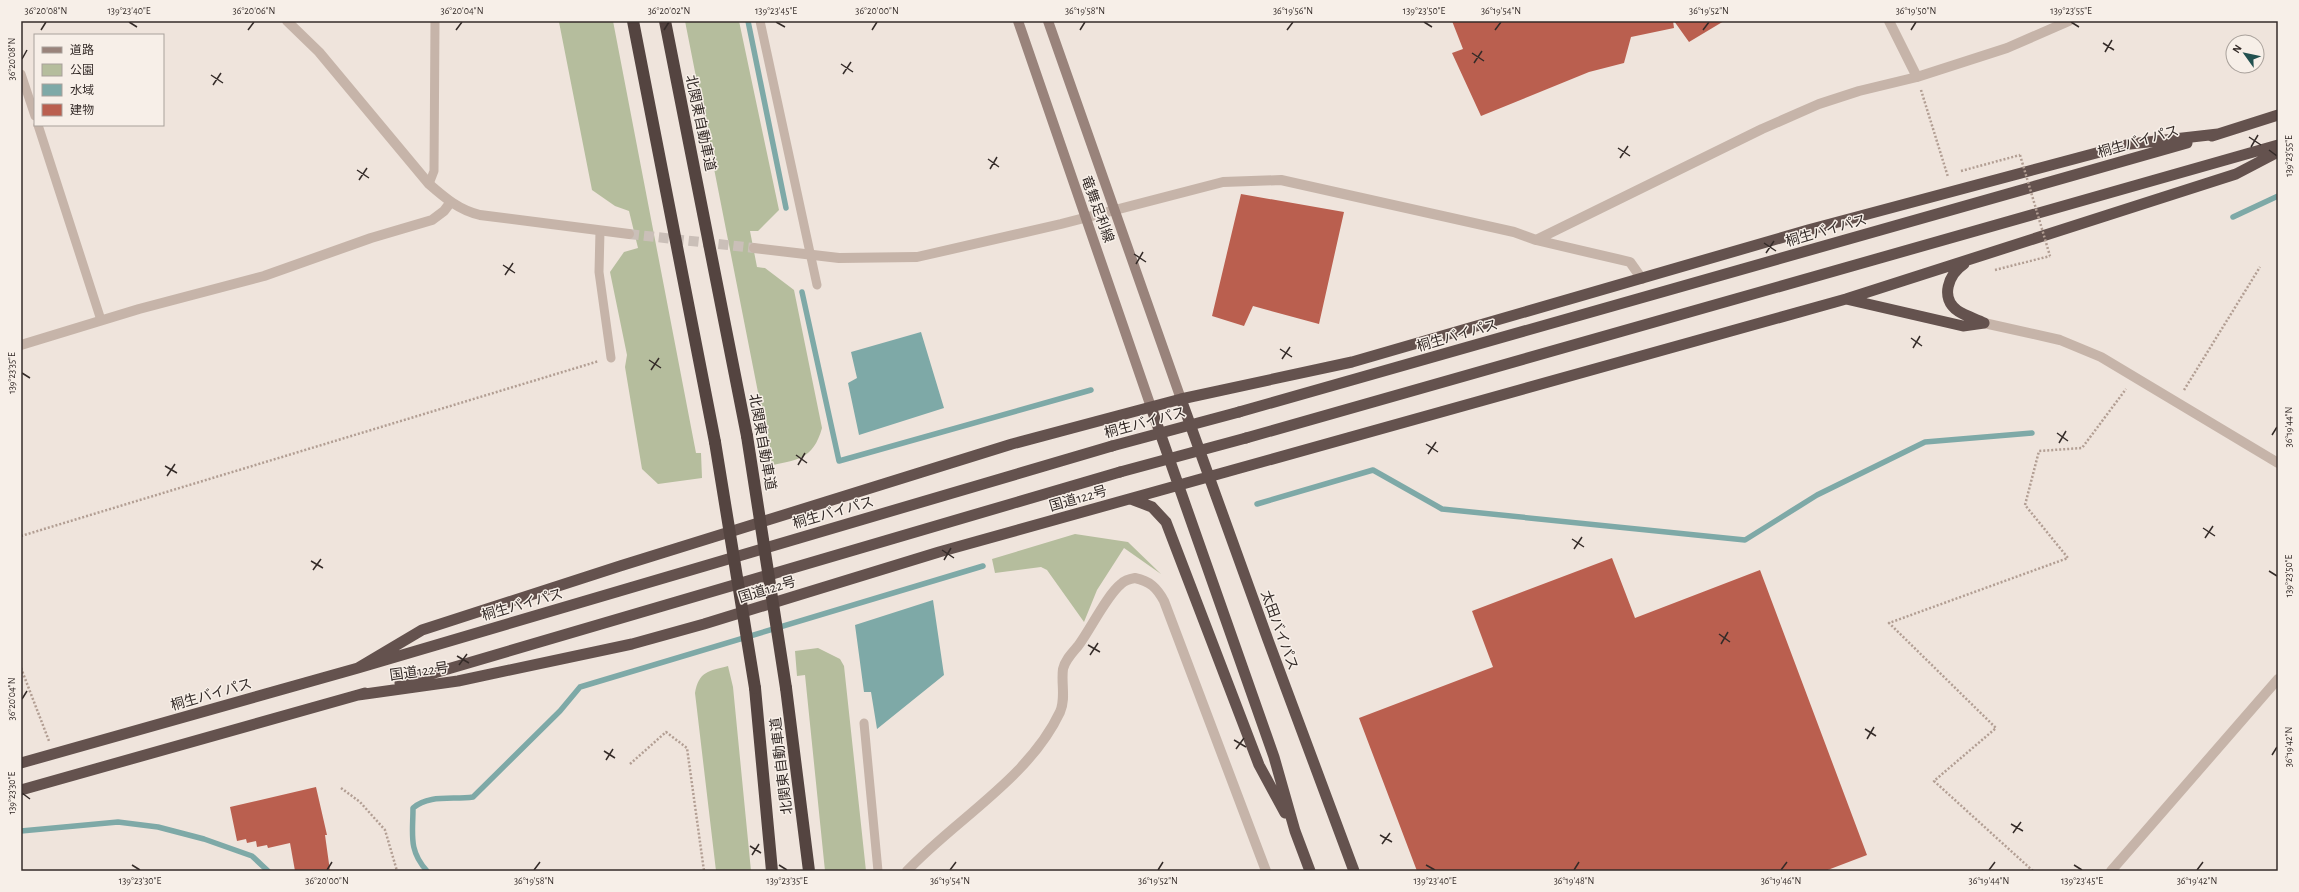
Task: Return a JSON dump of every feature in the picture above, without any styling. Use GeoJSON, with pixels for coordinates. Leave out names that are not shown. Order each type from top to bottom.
{"type":"FeatureCollection","features":[{"type":"Feature","properties":{"kind":"highway","name":"北関東自動車道"},"geometry":{"type":"LineString","coordinates":[[632,21],[715,442],[755,688],[772,871]]}},
{"type":"Feature","properties":{"kind":"highway","name":"北関東自動車道"},"geometry":{"type":"LineString","coordinates":[[665,21],[747,436],[786,688],[809,871]]}},
{"type":"Feature","properties":{"kind":"highway","name":"桐生バイパス"},"geometry":{"type":"LineString","coordinates":[[21,764],[358,668],[1112,446],[1239,412],[2218,134],[2278,115]]}},
{"type":"Feature","properties":{"kind":"highway"},"geometry":{"type":"LineString","coordinates":[[358,668],[422,630],[627,563],[997,449],[1181,399],[1352,362],[1808,230],[2130,144],[2218,134]]}},
{"type":"Feature","properties":{"kind":"highway"},"geometry":{"type":"LineString","coordinates":[[21,790],[358,695],[1120,472],[1246,438],[2278,145]]}},
{"type":"Feature","properties":{"kind":"highway","name":"国道122号"},"geometry":{"type":"LineString","coordinates":[[358,695],[458,681],[632,644],[704,624],[939,552],[1846,299],[2236,174],[2278,152]]}},
{"type":"Feature","properties":{"kind":"highway"},"geometry":{"type":"LineString","coordinates":[[1972,259],[1957,269],[1950,278],[1948,288],[1949,301],[1957,310],[1984,323]]}},
{"type":"Feature","properties":{"kind":"highway"},"geometry":{"type":"LineString","coordinates":[[1846,299],[1963,326],[1984,323]]}},
{"type":"Feature","properties":{"kind":"highway","name":"太田バイパス"},"geometry":{"type":"LineString","coordinates":[[1181,399],[1208,477],[1354,871]]}},
{"type":"Feature","properties":{"kind":"highway"},"geometry":{"type":"LineString","coordinates":[[1151,407],[1274,757],[1295,831],[1310,871]]}},
{"type":"Feature","properties":{"kind":"highway"},"geometry":{"type":"LineString","coordinates":[[1130,499],[1152,507],[1166,522],[1259,765],[1295,831]]}},
{"type":"Feature","properties":{"kind":"main road","name":"竜舞足利線"},"geometry":{"type":"LineString","coordinates":[[1018,21],[1151,407]]}},
{"type":"Feature","properties":{"kind":"main road","name":"竜舞足利線"},"geometry":{"type":"LineString","coordinates":[[1048,21],[1181,399]]}},
{"type":"Feature","properties":{"kind":"street"},"geometry":{"type":"LineString","coordinates":[[287,21],[319,52],[429,184],[450,202],[461,209],[480,215],[629,234]]}},
{"type":"Feature","properties":{"kind":"street"},"geometry":{"type":"LineString","coordinates":[[1889,21],[1917,77]]}},
{"type":"Feature","properties":{"kind":"street"},"geometry":{"type":"LineString","coordinates":[[1536,240],[1762,129],[1820,104],[1858,91],[1917,77],[2008,48],[2069,21]]}},
{"type":"Feature","properties":{"kind":"street"},"geometry":{"type":"LineString","coordinates":[[754,248],[839,258],[917,257],[1086,217],[1223,182],[1281,180],[1514,232],[1536,240],[1630,262],[1642,279]]}},
{"type":"Feature","properties":{"kind":"street"},"geometry":{"type":"LineString","coordinates":[[21,345],[101,320],[264,276],[371,238],[432,220],[444,211],[450,202]]}},
{"type":"Feature","properties":{"kind":"street"},"geometry":{"type":"LineString","coordinates":[[1984,323],[2060,340],[2101,358],[2278,463]]}},
{"type":"Feature","properties":{"kind":"street"},"geometry":{"type":"LineString","coordinates":[[907,871],[931,846],[984,802],[1026,761],[1037,748],[1060,711],[1063,670],[1066,662],[1088,633],[1120,584],[1134,578],[1151,584],[1158,589],[1164,601],[1266,871]]}},
{"type":"Feature","properties":{"kind":"street"},"geometry":{"type":"LineString","coordinates":[[2111,871],[2278,679]]}},
{"type":"Feature","properties":{"kind":"lane"},"geometry":{"type":"LineString","coordinates":[[429,184],[434,171],[435,21]]}},
{"type":"Feature","properties":{"kind":"lane"},"geometry":{"type":"LineString","coordinates":[[760,21],[817,285]]}},
{"type":"Feature","properties":{"kind":"lane"},"geometry":{"type":"LineString","coordinates":[[21,74],[34,113]]}},
{"type":"Feature","properties":{"kind":"lane"},"geometry":{"type":"LineString","coordinates":[[38,126],[101,320]]}},
{"type":"Feature","properties":{"kind":"lane"},"geometry":{"type":"LineString","coordinates":[[600,231],[599,272],[611,358]]}},
{"type":"Feature","properties":{"kind":"lane"},"geometry":{"type":"LineString","coordinates":[[864,722],[878,871]]}},
{"type":"Feature","properties":{"kind":"path"},"geometry":{"type":"LineString","coordinates":[[1917,77],[1949,179]]}},
{"type":"Feature","properties":{"kind":"path"},"geometry":{"type":"LineString","coordinates":[[1962,171],[2020,155],[2050,256],[1995,270]]}},
{"type":"Feature","properties":{"kind":"path"},"geometry":{"type":"LineString","coordinates":[[2177,403],[2260,267]]}},
{"type":"Feature","properties":{"kind":"path"},"geometry":{"type":"LineString","coordinates":[[21,536],[611,358]]}},
{"type":"Feature","properties":{"kind":"path"},"geometry":{"type":"LineString","coordinates":[[2033,871],[1934,781],[1996,728],[1889,623],[2068,558],[2025,505],[2039,451],[2082,448],[2135,378]]}},
{"type":"Feature","properties":{"kind":"path"},"geometry":{"type":"LineString","coordinates":[[21,668],[48,737],[52,755]]}},
{"type":"Feature","properties":{"kind":"path"},"geometry":{"type":"LineString","coordinates":[[630,764],[666,732],[687,748],[704,871]]}},
{"type":"Feature","properties":{"kind":"path"},"geometry":{"type":"LineString","coordinates":[[341,788],[360,802],[385,830],[397,871]]}},
{"type":"Feature","properties":{"kind":"green space"},"geometry":{"type":"Polygon","coordinates":[[[613,21],[696,453],[701,453],[702,478],[658,484],[642,469],[625,367],[627,355],[610,272],[624,252],[638,248],[629,211],[615,206],[592,190],[559,22],[613,21]]]}},
{"type":"Feature","properties":{"kind":"green space"},"geometry":{"type":"Polygon","coordinates":[[[685,21],[739,21],[779,210],[758,231],[750,231],[757,267],[765,268],[794,290],[822,428],[814,447],[809,453],[787,462],[767,466],[761,440],[767,438],[685,21]]]}},
{"type":"Feature","properties":{"kind":"green space"},"geometry":{"type":"Polygon","coordinates":[[[1075,534],[1128,542],[1161,574],[1124,548],[1097,590],[1084,622],[1047,570],[1041,567],[995,573],[992,559],[1075,534]]]}},
{"type":"Feature","properties":{"kind":"green space"},"geometry":{"type":"Polygon","coordinates":[[[818,648],[840,659],[844,666],[866,871],[825,871],[805,675],[797,676],[795,651],[818,648]]]}},
{"type":"Feature","properties":{"kind":"green space"},"geometry":{"type":"Polygon","coordinates":[[[728,666],[733,687],[751,871],[716,871],[695,693],[699,680],[702,676],[710,671],[728,666]]]}},
{"type":"Feature","properties":{"kind":"water"},"geometry":{"type":"Polygon","coordinates":[[[921,332],[944,408],[859,435],[848,383],[857,378],[851,352],[921,332]]]}},
{"type":"Feature","properties":{"kind":"water"},"geometry":{"type":"Polygon","coordinates":[[[933,600],[944,675],[877,729],[871,692],[864,692],[855,625],[933,600]]]}},
{"type":"Feature","properties":{"kind":"building"},"geometry":{"type":"Polygon","coordinates":[[[1452,21],[1673,21],[1674,28],[1631,37],[1624,63],[1589,72],[1481,116],[1452,53],[1463,49],[1452,21]]]}},
{"type":"Feature","properties":{"kind":"building"},"geometry":{"type":"Polygon","coordinates":[[[1674,21],[1724,21],[1689,42],[1674,21]]]}},
{"type":"Feature","properties":{"kind":"building"},"geometry":{"type":"Polygon","coordinates":[[[1241,194],[1344,212],[1319,324],[1253,306],[1244,326],[1212,316],[1241,194]]]}},
{"type":"Feature","properties":{"kind":"building"},"geometry":{"type":"Polygon","coordinates":[[[1612,558],[1635,618],[1760,570],[1867,855],[1825,871],[1417,871],[1359,718],[1493,667],[1472,611],[1612,558]]]}},
{"type":"Feature","properties":{"kind":"building"},"geometry":{"type":"Polygon","coordinates":[[[316,787],[327,835],[325,835],[330,871],[295,871],[290,843],[268,848],[267,845],[257,847],[256,841],[247,843],[246,839],[237,841],[230,807],[316,787]]]}},
{"type":"Feature","properties":{"kind":"waterway"},"geometry":{"type":"LineString","coordinates":[[748,21],[786,208]]}},
{"type":"Feature","properties":{"kind":"waterway"},"geometry":{"type":"LineString","coordinates":[[2233,217],[2278,196]]}},
{"type":"Feature","properties":{"kind":"waterway"},"geometry":{"type":"LineString","coordinates":[[802,292],[839,461],[1091,390]]}},
{"type":"Feature","properties":{"kind":"waterway"},"geometry":{"type":"LineString","coordinates":[[1257,504],[1373,470],[1442,509],[1745,540],[1817,495],[1925,442],[2032,433]]}},
{"type":"Feature","properties":{"kind":"waterway"},"geometry":{"type":"LineString","coordinates":[[427,871],[414,849],[412,834],[413,808],[419,804],[434,799],[473,797],[560,711],[580,687],[983,566]]}},
{"type":"Feature","properties":{"kind":"waterway"},"geometry":{"type":"LineString","coordinates":[[21,831],[118,822],[158,827],[204,839],[252,856],[268,871]]}},
{"type":"Feature","properties":{"kind":"tunnel"},"geometry":{"type":"LineString","coordinates":[[629,234],[754,248]]}}]}
